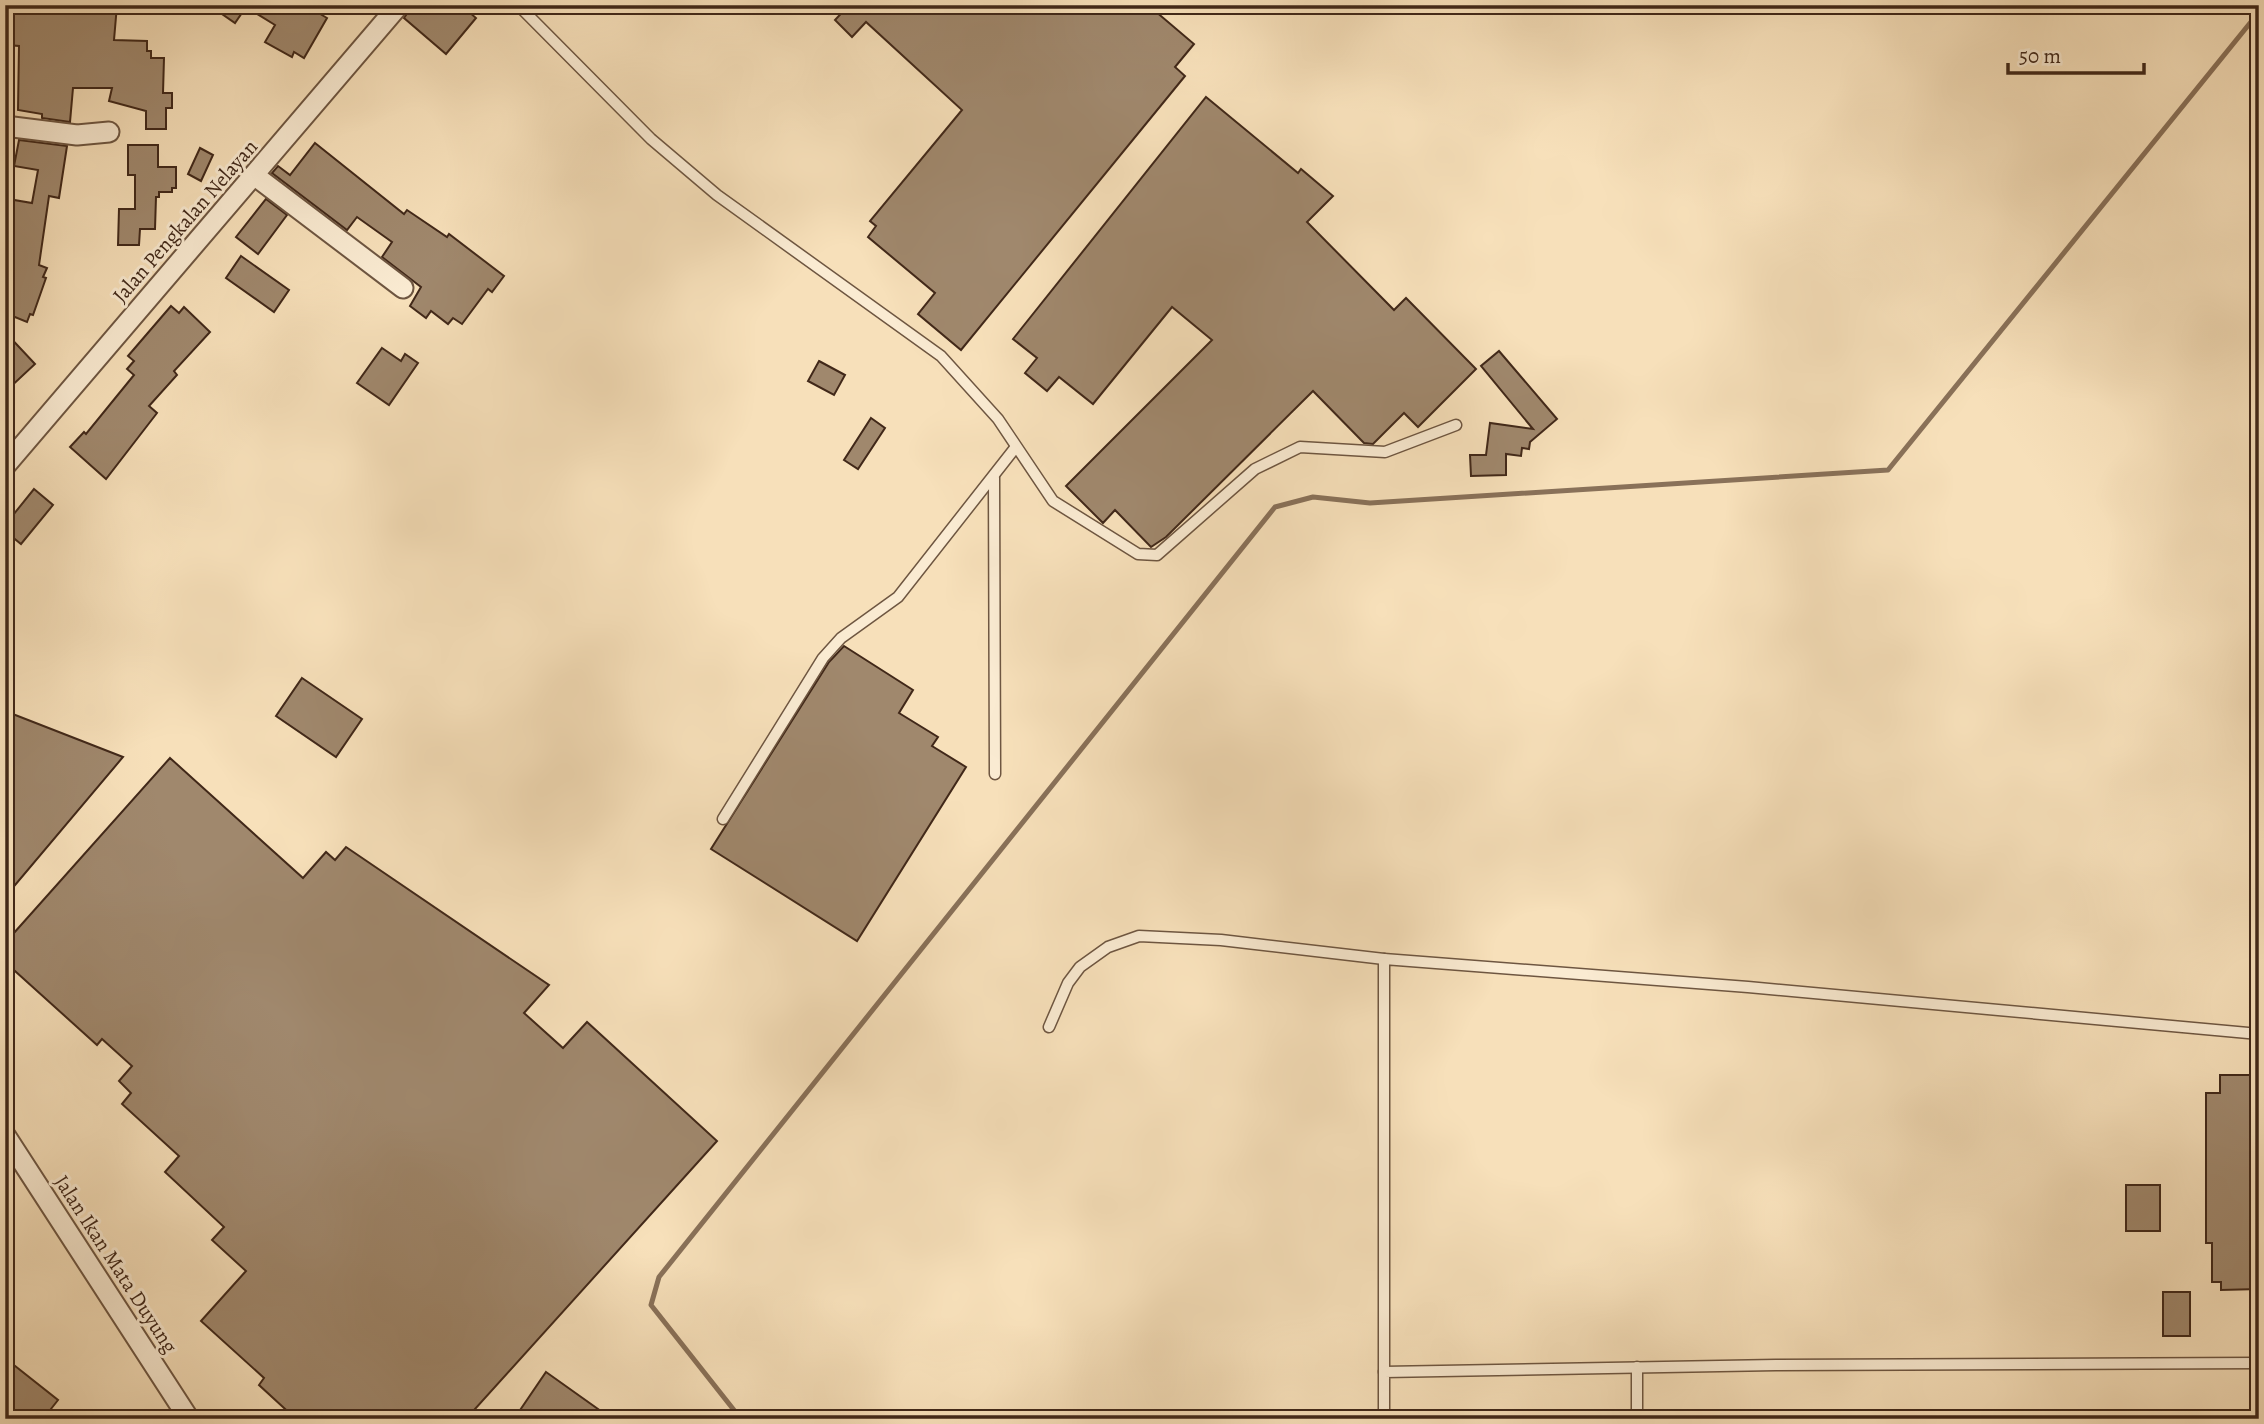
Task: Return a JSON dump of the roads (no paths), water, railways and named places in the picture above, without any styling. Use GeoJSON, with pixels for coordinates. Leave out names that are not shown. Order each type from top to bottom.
{"type":"FeatureCollection","features":[{"type":"Feature","properties":{"kind":"street","name":"Jalan Pengkalan Nelayan"},"geometry":{"type":"LineString","coordinates":[[5,466],[399,5]]}},
{"type":"Feature","properties":{"kind":"street"},"geometry":{"type":"LineString","coordinates":[[5,126],[77,135],[109,132]]}},
{"type":"Feature","properties":{"kind":"street"},"geometry":{"type":"LineString","coordinates":[[254,175],[403,288]]}},
{"type":"Feature","properties":{"kind":"street","name":"Jalan Ikan Mata Duyung"},"geometry":{"type":"LineString","coordinates":[[5,1135],[189,1419]]}},
{"type":"Feature","properties":{"kind":"lane"},"geometry":{"type":"LineString","coordinates":[[518,5],[651,139],[717,195],[941,356],[999,419],[1015,448],[1053,501],[1138,554],[1157,555],[1255,470],[1300,447],[1385,452],[1456,425]]}},
{"type":"Feature","properties":{"kind":"lane"},"geometry":{"type":"LineString","coordinates":[[723,819],[823,658],[841,638],[898,597],[1015,448]]}},
{"type":"Feature","properties":{"kind":"lane"},"geometry":{"type":"LineString","coordinates":[[994,478],[995,774]]}},
{"type":"Feature","properties":{"kind":"lane"},"geometry":{"type":"LineString","coordinates":[[1049,1027],[1068,984],[1080,967],[1108,947],[1139,936],[1222,940],[1384,960],[1748,987],[2259,1034]]}},
{"type":"Feature","properties":{"kind":"lane"},"geometry":{"type":"LineString","coordinates":[[1384,960],[1384,1419]]}},
{"type":"Feature","properties":{"kind":"lane"},"geometry":{"type":"LineString","coordinates":[[1384,1372],[1637,1367],[2259,1363]]}},
{"type":"Feature","properties":{"kind":"lane"},"geometry":{"type":"LineString","coordinates":[[1637,1367],[1637,1419]]}},
{"type":"Feature","properties":{"kind":"waterway"},"geometry":{"type":"LineString","coordinates":[[741,1419],[651,1305],[659,1277],[1275,507],[1313,497],[1370,503],[1888,470],[2259,12]]}}]}
